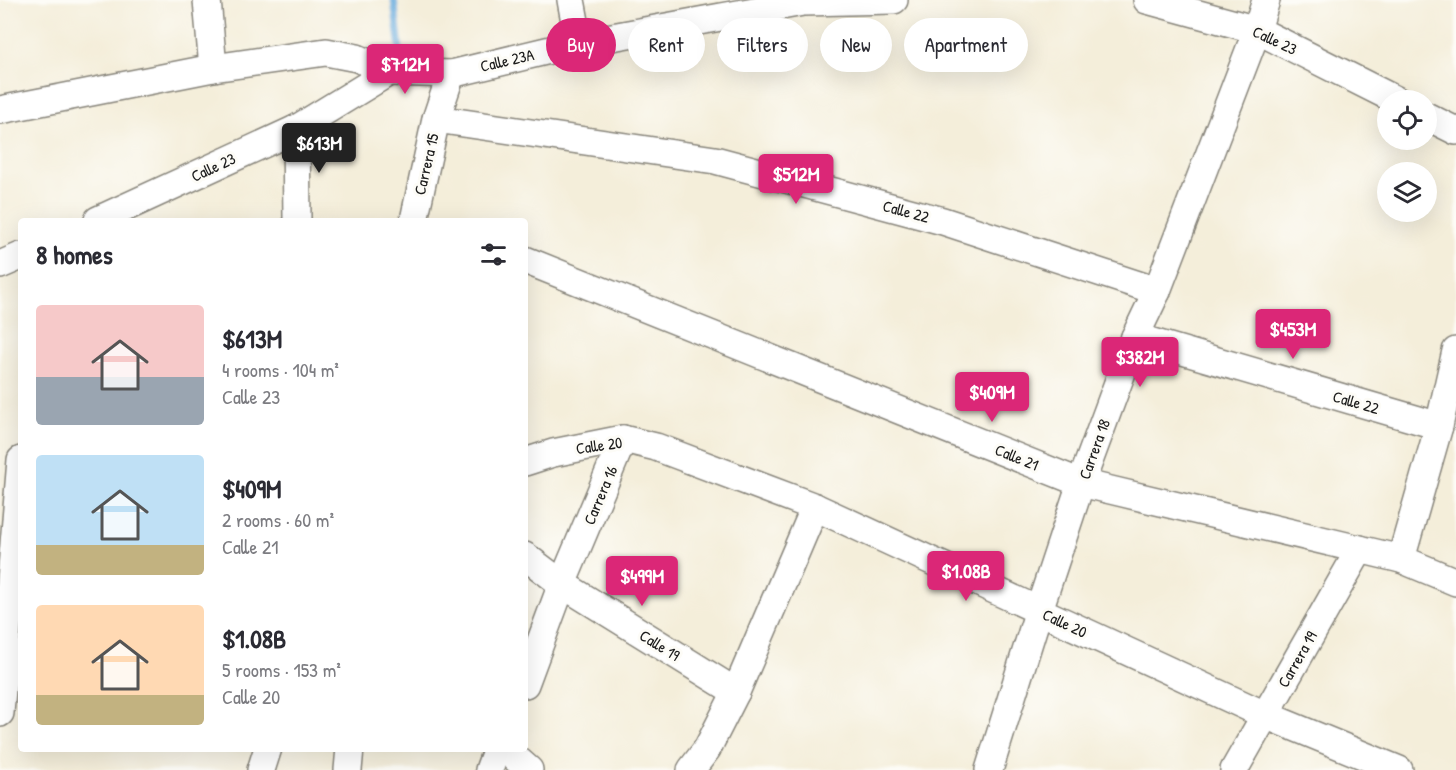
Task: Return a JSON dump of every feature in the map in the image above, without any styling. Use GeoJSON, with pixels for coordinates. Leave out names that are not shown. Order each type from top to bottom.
{"type":"FeatureCollection","features":[{"type":"Feature","properties":{"kind":"street"},"geometry":{"type":"LineString","coordinates":[[207,0],[213,68]]}},
{"type":"Feature","properties":{"kind":"street"},"geometry":{"type":"LineString","coordinates":[[571,0],[574,18]]}},
{"type":"Feature","properties":{"kind":"street"},"geometry":{"type":"LineString","coordinates":[[803,1],[894,0]]}},
{"type":"Feature","properties":{"kind":"street","name":"Calle 23"},"geometry":{"type":"LineString","coordinates":[[1147,0],[1257,30],[1377,90]]}},
{"type":"Feature","properties":{"kind":"street","name":"Carrera 18"},"geometry":{"type":"LineString","coordinates":[[989,770],[1038,610],[1081,483],[1135,337],[1157,291],[1257,30],[1266,0]]}},
{"type":"Feature","properties":{"kind":"street","name":"Calle 23A"},"geometry":{"type":"LineString","coordinates":[[616,36],[803,1]]}},
{"type":"Feature","properties":{"kind":"street","name":"Calle 23A"},"geometry":{"type":"LineString","coordinates":[[0,110],[213,68],[326,52],[357,58],[389,72],[451,74],[546,51]]}},
{"type":"Feature","properties":{"kind":"street","name":"Calle 23"},"geometry":{"type":"LineString","coordinates":[[102,218],[296,129],[389,72]]}},
{"type":"Feature","properties":{"kind":"street","name":"Carrera 15"},"geometry":{"type":"LineString","coordinates":[[418,218],[436,119],[451,74]]}},
{"type":"Feature","properties":{"kind":"street","name":"Calle 22"},"geometry":{"type":"LineString","coordinates":[[436,119],[715,160],[943,221],[1157,291]]}},
{"type":"Feature","properties":{"kind":"street"},"geometry":{"type":"LineString","coordinates":[[1437,122],[1456,131]]}},
{"type":"Feature","properties":{"kind":"street"},"geometry":{"type":"LineString","coordinates":[[296,129],[297,218]]}},
{"type":"Feature","properties":{"kind":"street","name":"Calle 21"},"geometry":{"type":"LineString","coordinates":[[528,261],[1081,483],[1401,559],[1456,582]]}},
{"type":"Feature","properties":{"kind":"street","name":"Calle 22"},"geometry":{"type":"LineString","coordinates":[[1135,337],[1439,426]]}},
{"type":"Feature","properties":{"kind":"street"},"geometry":{"type":"LineString","coordinates":[[1401,559],[1439,426],[1456,351]]}},
{"type":"Feature","properties":{"kind":"street","name":"Calle 20"},"geometry":{"type":"LineString","coordinates":[[528,461],[553,453],[623,439],[656,447],[816,507],[1264,715],[1399,770]]}},
{"type":"Feature","properties":{"kind":"street","name":"Carrera 16"},"geometry":{"type":"LineString","coordinates":[[528,676],[562,584],[623,439]]}},
{"type":"Feature","properties":{"kind":"street"},"geometry":{"type":"LineString","coordinates":[[0,713],[12,528],[18,483]]}},
{"type":"Feature","properties":{"kind":"street"},"geometry":{"type":"LineString","coordinates":[[691,770],[707,749],[736,692],[816,507]]}},
{"type":"Feature","properties":{"kind":"street","name":"Carrera 19"},"geometry":{"type":"LineString","coordinates":[[1234,770],[1360,549]]}},
{"type":"Feature","properties":{"kind":"street","name":"Calle 19"},"geometry":{"type":"LineString","coordinates":[[528,558],[562,584],[736,692]]}},
{"type":"Feature","properties":{"kind":"street"},"geometry":{"type":"LineString","coordinates":[[261,770],[267,752]]}},
{"type":"Feature","properties":{"kind":"street"},"geometry":{"type":"LineString","coordinates":[[348,770],[350,752]]}},
{"type":"Feature","properties":{"kind":"street"},"geometry":{"type":"LineString","coordinates":[[489,770],[496,752]]}},
{"type":"Feature","properties":{"kind":"street"},"geometry":{"type":"LineString","coordinates":[[509,752],[529,770]]}},
{"type":"Feature","properties":{"kind":"waterway"},"geometry":{"type":"LineString","coordinates":[[394,0],[402,66]]}}]}
